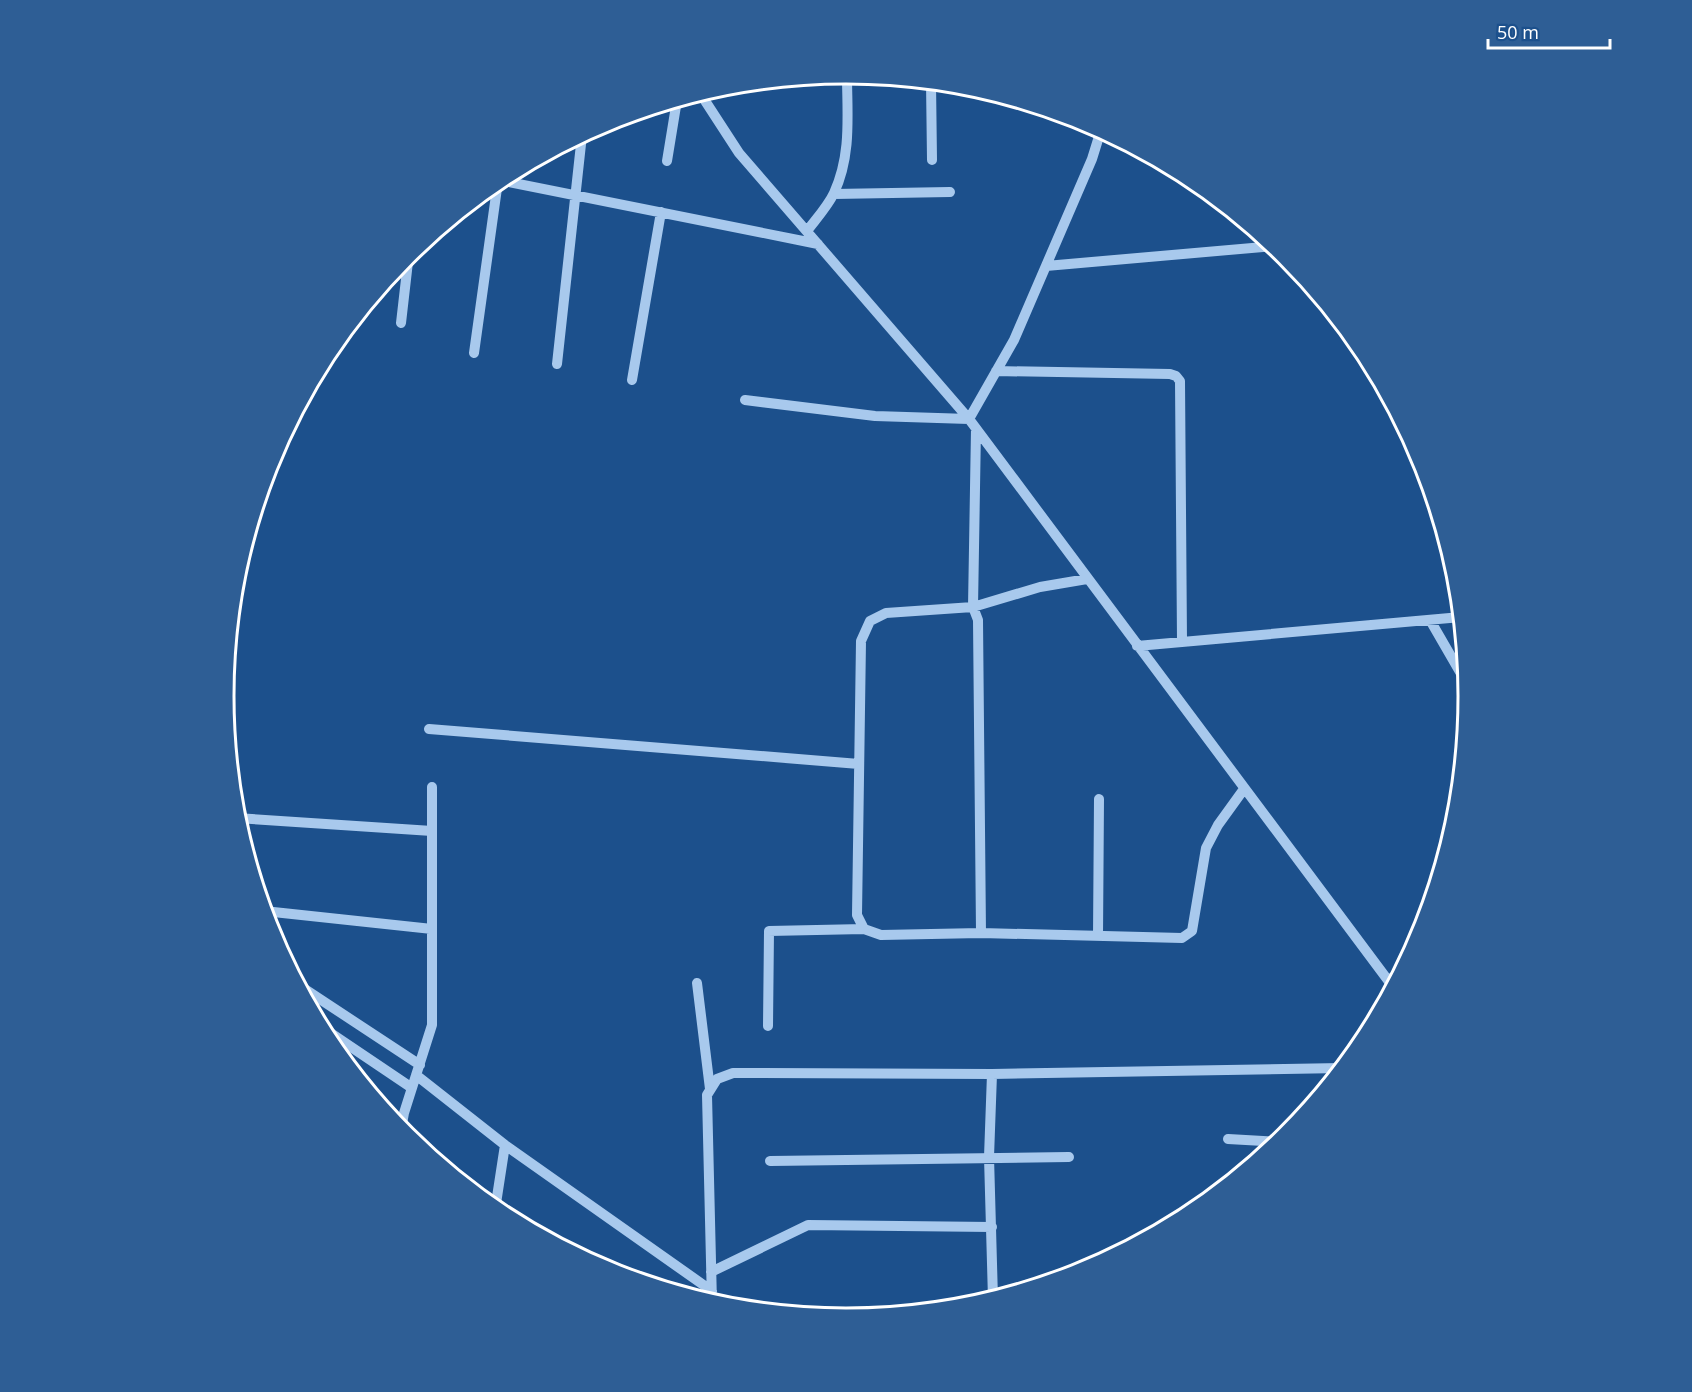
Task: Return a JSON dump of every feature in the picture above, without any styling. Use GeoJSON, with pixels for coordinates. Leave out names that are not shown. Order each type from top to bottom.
{"type":"FeatureCollection","features":[{"type":"Feature","properties":{"kind":"street"},"geometry":{"type":"LineString","coordinates":[[807,231],[834,194],[848,138],[847,84]]}},
{"type":"Feature","properties":{"kind":"street"},"geometry":{"type":"LineString","coordinates":[[931,90],[932,160]]}},
{"type":"Feature","properties":{"kind":"street"},"geometry":{"type":"LineString","coordinates":[[705,101],[739,153],[969,419],[1388,981]]}},
{"type":"Feature","properties":{"kind":"street"},"geometry":{"type":"LineString","coordinates":[[667,161],[676,108]]}},
{"type":"Feature","properties":{"kind":"street"},"geometry":{"type":"LineString","coordinates":[[969,419],[1014,340],[1092,159],[1098,139]]}},
{"type":"Feature","properties":{"kind":"street"},"geometry":{"type":"LineString","coordinates":[[557,364],[581,144]]}},
{"type":"Feature","properties":{"kind":"street"},"geometry":{"type":"LineString","coordinates":[[513,183],[818,243]]}},
{"type":"Feature","properties":{"kind":"street"},"geometry":{"type":"LineString","coordinates":[[834,194],[950,192]]}},
{"type":"Feature","properties":{"kind":"street"},"geometry":{"type":"LineString","coordinates":[[474,353],[496,194]]}},
{"type":"Feature","properties":{"kind":"street"},"geometry":{"type":"LineString","coordinates":[[632,380],[661,212]]}},
{"type":"Feature","properties":{"kind":"street"},"geometry":{"type":"LineString","coordinates":[[1046,266],[1262,247]]}},
{"type":"Feature","properties":{"kind":"street"},"geometry":{"type":"LineString","coordinates":[[401,323],[407,269]]}},
{"type":"Feature","properties":{"kind":"street"},"geometry":{"type":"LineString","coordinates":[[996,371],[1170,375],[1176,376],[1180,381],[1182,641]]}},
{"type":"Feature","properties":{"kind":"street"},"geometry":{"type":"LineString","coordinates":[[745,400],[875,416],[969,419]]}},
{"type":"Feature","properties":{"kind":"street"},"geometry":{"type":"LineString","coordinates":[[976,429],[973,607],[978,620],[981,933]]}},
{"type":"Feature","properties":{"kind":"street"},"geometry":{"type":"LineString","coordinates":[[864,929],[857,915],[861,641],[870,621],[886,613],[973,607],[1040,587],[1087,579]]}},
{"type":"Feature","properties":{"kind":"street"},"geometry":{"type":"LineString","coordinates":[[1137,646],[1453,618]]}},
{"type":"Feature","properties":{"kind":"street"},"geometry":{"type":"LineString","coordinates":[[1430,620],[1457,667]]}},
{"type":"Feature","properties":{"kind":"street"},"geometry":{"type":"LineString","coordinates":[[429,729],[859,764]]}},
{"type":"Feature","properties":{"kind":"street"},"geometry":{"type":"LineString","coordinates":[[404,1119],[432,1025],[432,787]]}},
{"type":"Feature","properties":{"kind":"street"},"geometry":{"type":"LineString","coordinates":[[768,1026],[768,931],[864,929],[880,935],[981,933],[1182,938],[1192,932],[1206,848],[1218,825],[1244,789]]}},
{"type":"Feature","properties":{"kind":"street"},"geometry":{"type":"LineString","coordinates":[[1098,936],[1099,799]]}},
{"type":"Feature","properties":{"kind":"street"},"geometry":{"type":"LineString","coordinates":[[247,819],[432,831]]}},
{"type":"Feature","properties":{"kind":"street"},"geometry":{"type":"LineString","coordinates":[[274,912],[432,929]]}},
{"type":"Feature","properties":{"kind":"street"},"geometry":{"type":"LineString","coordinates":[[697,983],[710,1089]]}},
{"type":"Feature","properties":{"kind":"street"},"geometry":{"type":"LineString","coordinates":[[312,995],[418,1070],[505,1145],[712,1291]]}},
{"type":"Feature","properties":{"kind":"street"},"geometry":{"type":"LineString","coordinates":[[339,1039],[412,1088]]}},
{"type":"Feature","properties":{"kind":"street"},"geometry":{"type":"LineString","coordinates":[[712,1291],[707,1095],[717,1078],[733,1073],[992,1074],[1333,1068]]}},
{"type":"Feature","properties":{"kind":"street"},"geometry":{"type":"LineString","coordinates":[[992,1074],[989,1157],[993,1290]]}},
{"type":"Feature","properties":{"kind":"street"},"geometry":{"type":"LineString","coordinates":[[1228,1139],[1266,1141]]}},
{"type":"Feature","properties":{"kind":"street"},"geometry":{"type":"LineString","coordinates":[[497,1199],[505,1145]]}},
{"type":"Feature","properties":{"kind":"street"},"geometry":{"type":"LineString","coordinates":[[770,1161],[1070,1157]]}},
{"type":"Feature","properties":{"kind":"street"},"geometry":{"type":"LineString","coordinates":[[711,1272],[808,1225],[992,1227]]}}]}
